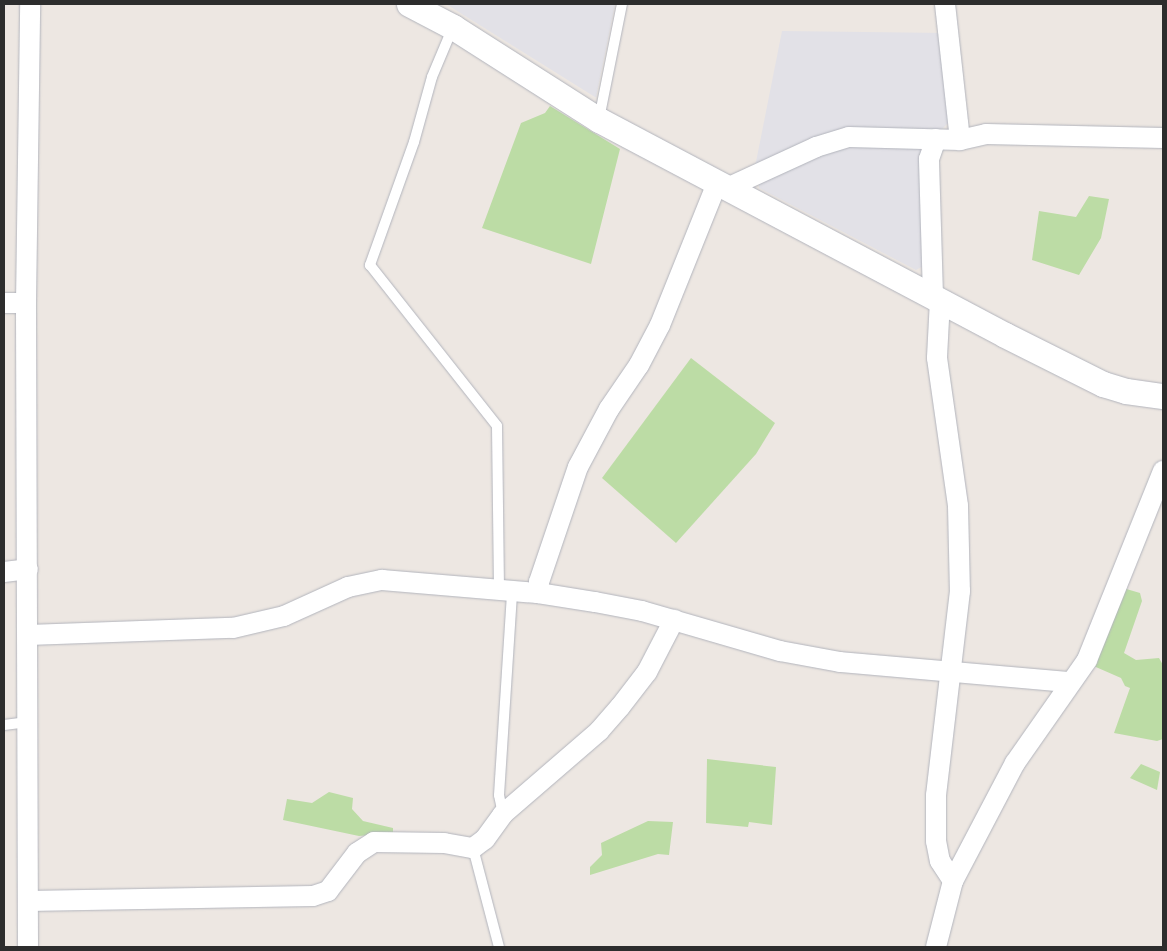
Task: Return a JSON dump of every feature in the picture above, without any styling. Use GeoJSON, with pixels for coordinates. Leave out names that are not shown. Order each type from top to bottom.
{"type":"FeatureCollection","features":[{"type":"Feature","properties":{"kind":"street"},"geometry":{"type":"LineString","coordinates":[[28,947],[26,303],[30,4]]}},
{"type":"Feature","properties":{"kind":"street"},"geometry":{"type":"LineString","coordinates":[[944,4],[960,140]]}},
{"type":"Feature","properties":{"kind":"street"},"geometry":{"type":"LineString","coordinates":[[419,6],[599,120],[936,298],[1103,384],[1126,391],[1163,396]]}},
{"type":"Feature","properties":{"kind":"street"},"geometry":{"type":"LineString","coordinates":[[538,593],[539,582],[578,468],[660,325],[722,185],[816,147],[848,137],[960,140],[986,134],[1163,138]]}},
{"type":"Feature","properties":{"kind":"street"},"geometry":{"type":"LineString","coordinates":[[936,139],[929,158],[936,298],[936,358],[958,506],[960,591],[953,673],[936,795],[936,841],[940,861],[953,881]]}},
{"type":"Feature","properties":{"kind":"street"},"geometry":{"type":"LineString","coordinates":[[4,303],[26,303]]}},
{"type":"Feature","properties":{"kind":"street"},"geometry":{"type":"LineString","coordinates":[[936,947],[953,881],[1015,763],[1069,682],[1087,660],[1163,471]]}},
{"type":"Feature","properties":{"kind":"street"},"geometry":{"type":"LineString","coordinates":[[4,572],[28,569]]}},
{"type":"Feature","properties":{"kind":"street"},"geometry":{"type":"LineString","coordinates":[[28,635],[233,628],[284,616],[365,581],[538,593],[642,611],[780,650],[840,662],[1069,682]]}},
{"type":"Feature","properties":{"kind":"street"},"geometry":{"type":"LineString","coordinates":[[28,902],[313,896],[328,891],[357,853],[374,842],[444,843],[474,848],[485,839],[503,814],[598,731],[620,707],[647,672],[674,620]]}},
{"type":"Feature","properties":{"kind":"lane"},"geometry":{"type":"LineString","coordinates":[[599,120],[622,4]]}},
{"type":"Feature","properties":{"kind":"lane"},"geometry":{"type":"LineString","coordinates":[[453,27],[432,78],[414,142],[370,265],[497,426],[506,591],[498,794],[503,814]]}},
{"type":"Feature","properties":{"kind":"lane"},"geometry":{"type":"LineString","coordinates":[[4,724],[28,722]]}},
{"type":"Feature","properties":{"kind":"lane"},"geometry":{"type":"LineString","coordinates":[[474,848],[499,947]]}},
{"type":"Feature","properties":{"kind":"shaded area"},"geometry":{"type":"Polygon","coordinates":[[[446,4],[615,4],[596,97],[595,97],[446,4]]]}},
{"type":"Feature","properties":{"kind":"shaded area"},"geometry":{"type":"Polygon","coordinates":[[[782,31],[946,33],[949,122],[940,131],[919,132],[755,167],[782,31]]]}},
{"type":"Feature","properties":{"kind":"shaded area"},"geometry":{"type":"Polygon","coordinates":[[[848,144],[922,149],[927,264],[916,270],[759,188],[759,180],[848,144]]]}},
{"type":"Feature","properties":{"kind":"green space"},"geometry":{"type":"Polygon","coordinates":[[[550,106],[620,149],[591,264],[482,228],[521,123],[545,113],[550,106]]]}},
{"type":"Feature","properties":{"kind":"green space"},"geometry":{"type":"Polygon","coordinates":[[[1089,196],[1109,199],[1101,238],[1079,275],[1032,260],[1039,211],[1076,217],[1089,196]]]}},
{"type":"Feature","properties":{"kind":"green space"},"geometry":{"type":"Polygon","coordinates":[[[691,358],[775,423],[756,454],[676,543],[602,478],[691,358]]]}},
{"type":"Feature","properties":{"kind":"green space"},"geometry":{"type":"Polygon","coordinates":[[[1123,588],[1140,593],[1142,601],[1124,653],[1136,660],[1159,658],[1163,665],[1163,739],[1157,741],[1114,733],[1130,688],[1125,686],[1121,678],[1089,664],[1123,588]]]}},
{"type":"Feature","properties":{"kind":"green space"},"geometry":{"type":"Polygon","coordinates":[[[707,759],[776,767],[772,825],[749,822],[748,827],[706,823],[707,759]]]}},
{"type":"Feature","properties":{"kind":"green space"},"geometry":{"type":"Polygon","coordinates":[[[1141,764],[1160,772],[1157,790],[1130,778],[1141,764]]]}},
{"type":"Feature","properties":{"kind":"green space"},"geometry":{"type":"Polygon","coordinates":[[[329,792],[353,798],[352,809],[363,821],[393,828],[393,833],[359,836],[283,820],[287,799],[312,803],[329,792]]]}},
{"type":"Feature","properties":{"kind":"green space"},"geometry":{"type":"Polygon","coordinates":[[[648,821],[673,822],[669,855],[658,854],[590,875],[590,867],[602,855],[601,843],[648,821]]]}}]}
